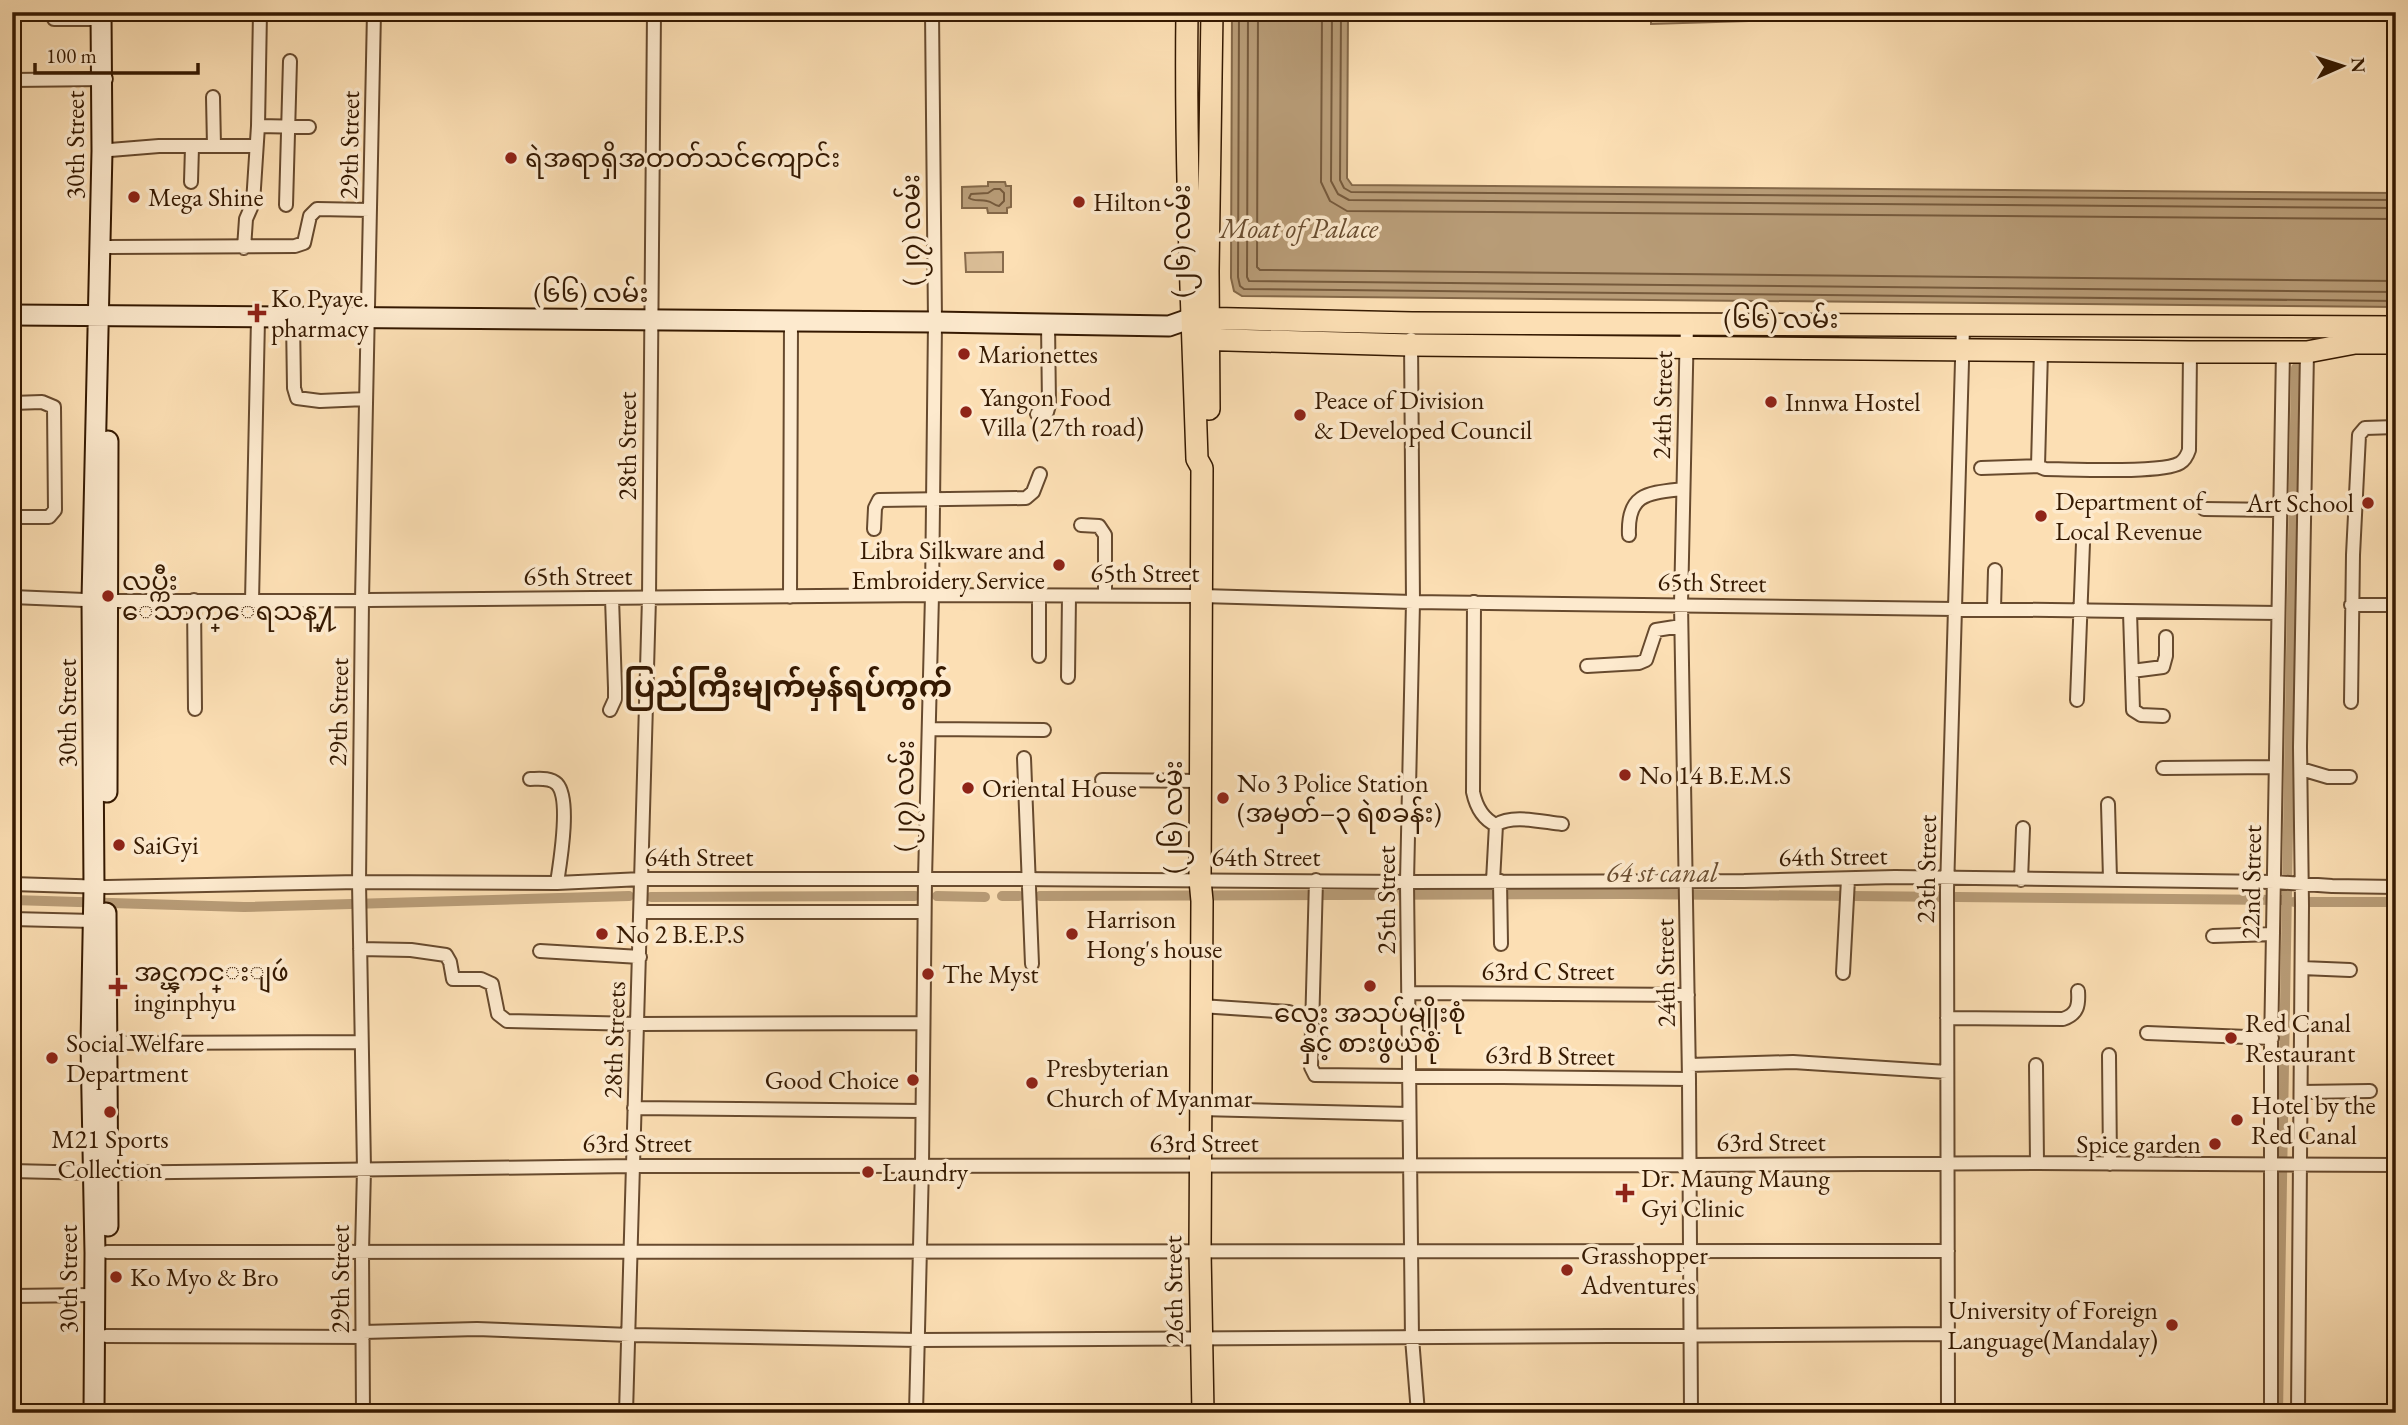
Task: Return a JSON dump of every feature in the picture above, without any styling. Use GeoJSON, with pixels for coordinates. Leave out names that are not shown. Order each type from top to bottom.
{"type":"FeatureCollection","features":[{"type":"Feature","properties":{"kind":"main road","name":"(၂၆) လမ်း"},"geometry":{"type":"LineString","coordinates":[[1187,12],[1188,165],[1209,459],[1202,468],[1200,1166]]}},
{"type":"Feature","properties":{"kind":"main road","name":"(၂၆) လမ်း"},"geometry":{"type":"LineString","coordinates":[[1201,329],[1212,12]]}},
{"type":"Feature","properties":{"kind":"main road","name":"30th Street"},"geometry":{"type":"LineString","coordinates":[[104,15],[110,150],[109,247],[104,316]]}},
{"type":"Feature","properties":{"kind":"main road","name":"30th Street"},"geometry":{"type":"LineString","coordinates":[[106,79],[99,901],[92,1056],[107,1252],[106,1413]]}},
{"type":"Feature","properties":{"kind":"main road","name":"(၆၆) လမ်း"},"geometry":{"type":"LineString","coordinates":[[12,315],[1168,326],[1685,347],[2307,352],[2355,343],[2396,343]]}},
{"type":"Feature","properties":{"kind":"main road","name":"(၆၆) လမ်း"},"geometry":{"type":"LineString","coordinates":[[1411,334],[1687,323],[2396,327]]}},
{"type":"Feature","properties":{"kind":"main road","name":"30th Street"},"geometry":{"type":"LineString","coordinates":[[94,1413],[94,1295],[108,1043],[99,901]]}},
{"type":"Feature","properties":{"kind":"main road","name":"26th Street"},"geometry":{"type":"LineString","coordinates":[[1200,1166],[1203,1413]]}},
{"type":"Feature","properties":{"kind":"street"},"geometry":{"type":"LineString","coordinates":[[244,247],[246,219],[253,203],[258,126],[260,12]]}},
{"type":"Feature","properties":{"kind":"street","name":"29th Street"},"geometry":{"type":"LineString","coordinates":[[363,1413],[364,1169],[359,882],[374,12]]}},
{"type":"Feature","properties":{"kind":"street","name":"28th Street"},"geometry":{"type":"LineString","coordinates":[[642,896],[649,598],[654,12]]}},
{"type":"Feature","properties":{"kind":"street","name":"(၂၇) လမ်း"},"geometry":{"type":"LineString","coordinates":[[916,1413],[932,595],[935,322],[932,12]]}},
{"type":"Feature","properties":{"kind":"street"},"geometry":{"type":"LineString","coordinates":[[54,19],[104,15]]}},
{"type":"Feature","properties":{"kind":"street"},"geometry":{"type":"LineString","coordinates":[[286,205],[290,61]]}},
{"type":"Feature","properties":{"kind":"street"},"geometry":{"type":"LineString","coordinates":[[12,80],[106,79]]}},
{"type":"Feature","properties":{"kind":"street"},"geometry":{"type":"LineString","coordinates":[[213,97],[214,146]]}},
{"type":"Feature","properties":{"kind":"street"},"geometry":{"type":"LineString","coordinates":[[258,126],[309,127]]}},
{"type":"Feature","properties":{"kind":"street"},"geometry":{"type":"LineString","coordinates":[[110,150],[159,146],[256,146]]}},
{"type":"Feature","properties":{"kind":"street"},"geometry":{"type":"LineString","coordinates":[[191,182],[192,147]]}},
{"type":"Feature","properties":{"kind":"street"},"geometry":{"type":"LineString","coordinates":[[109,247],[295,246],[304,243],[310,216],[317,209],[370,210]]}},
{"type":"Feature","properties":{"kind":"street"},"geometry":{"type":"LineString","coordinates":[[252,601],[258,318]]}},
{"type":"Feature","properties":{"kind":"street"},"geometry":{"type":"LineString","coordinates":[[293,319],[296,398],[320,401],[366,399]]}},
{"type":"Feature","properties":{"kind":"street"},"geometry":{"type":"LineString","coordinates":[[790,597],[791,323]]}},
{"type":"Feature","properties":{"kind":"street","name":"24th Street"},"geometry":{"type":"LineString","coordinates":[[1687,323],[1681,604],[1689,1065],[1691,1413]]}},
{"type":"Feature","properties":{"kind":"street"},"geometry":{"type":"LineString","coordinates":[[1037,414],[1047,412],[1049,405],[1048,324]]}},
{"type":"Feature","properties":{"kind":"street","name":"23th Street"},"geometry":{"type":"LineString","coordinates":[[1948,1413],[1947,889],[1963,326]]}},
{"type":"Feature","properties":{"kind":"street","name":"25th Street"},"geometry":{"type":"LineString","coordinates":[[1411,334],[1413,602],[1407,890],[1412,1338],[1418,1413]]}},
{"type":"Feature","properties":{"kind":"street"},"geometry":{"type":"LineString","coordinates":[[2038,466],[2041,350]]}},
{"type":"Feature","properties":{"kind":"street","name":"22nd Street"},"geometry":{"type":"LineString","coordinates":[[2283,351],[2272,1038],[2285,1165],[2298,1413]]}},
{"type":"Feature","properties":{"kind":"street"},"geometry":{"type":"LineString","coordinates":[[1981,468],[2038,466],[2115,470],[2177,465],[2183,461],[2189,450],[2190,352]]}},
{"type":"Feature","properties":{"kind":"street","name":"22nd Street"},"geometry":{"type":"LineString","coordinates":[[2271,1413],[2285,1165],[2301,1092],[2300,891],[2307,352]]}},
{"type":"Feature","properties":{"kind":"street"},"geometry":{"type":"LineString","coordinates":[[12,402],[42,402],[54,407],[55,510],[49,517],[12,517]]}},
{"type":"Feature","properties":{"kind":"street"},"geometry":{"type":"LineString","coordinates":[[2351,702],[2351,605],[2359,435],[2365,428],[2396,427]]}},
{"type":"Feature","properties":{"kind":"street"},"geometry":{"type":"LineString","coordinates":[[874,529],[876,503],[879,500],[1026,498],[1030,496],[1040,474]]}},
{"type":"Feature","properties":{"kind":"street"},"geometry":{"type":"LineString","coordinates":[[1629,535],[1631,509],[1635,502],[1654,493],[1683,489]]}},
{"type":"Feature","properties":{"kind":"street"},"geometry":{"type":"LineString","coordinates":[[2204,509],[2280,510]]}},
{"type":"Feature","properties":{"kind":"street"},"geometry":{"type":"LineString","coordinates":[[1081,525],[1094,525],[1104,530],[1105,596]]}},
{"type":"Feature","properties":{"kind":"street"},"geometry":{"type":"LineString","coordinates":[[2077,701],[2082,543]]}},
{"type":"Feature","properties":{"kind":"street"},"geometry":{"type":"LineString","coordinates":[[1994,609],[1995,570]]}},
{"type":"Feature","properties":{"kind":"street","name":"65th Street"},"geometry":{"type":"LineString","coordinates":[[12,597],[252,601],[932,595],[1202,596],[1413,602],[2278,613]]}},
{"type":"Feature","properties":{"kind":"street"},"geometry":{"type":"LineString","coordinates":[[1039,596],[1039,656]]}},
{"type":"Feature","properties":{"kind":"street"},"geometry":{"type":"LineString","coordinates":[[1068,677],[1069,596]]}},
{"type":"Feature","properties":{"kind":"street"},"geometry":{"type":"LineString","coordinates":[[610,710],[615,699],[612,598]]}},
{"type":"Feature","properties":{"kind":"street"},"geometry":{"type":"LineString","coordinates":[[194,600],[195,709]]}},
{"type":"Feature","properties":{"kind":"street"},"geometry":{"type":"LineString","coordinates":[[1474,602],[1474,792],[1477,806],[1486,819],[1496,825]]}},
{"type":"Feature","properties":{"kind":"street"},"geometry":{"type":"LineString","coordinates":[[2351,605],[2396,605]]}},
{"type":"Feature","properties":{"kind":"street"},"geometry":{"type":"LineString","coordinates":[[2130,612],[2133,706],[2136,713],[2148,717],[2163,716]]}},
{"type":"Feature","properties":{"kind":"street"},"geometry":{"type":"LineString","coordinates":[[1587,666],[1639,663],[1646,660],[1656,631],[1682,626]]}},
{"type":"Feature","properties":{"kind":"street"},"geometry":{"type":"LineString","coordinates":[[2132,671],[2163,667],[2166,637]]}},
{"type":"Feature","properties":{"kind":"street"},"geometry":{"type":"LineString","coordinates":[[929,729],[1044,730]]}},
{"type":"Feature","properties":{"kind":"street"},"geometry":{"type":"LineString","coordinates":[[1024,758],[1031,964]]}},
{"type":"Feature","properties":{"kind":"street"},"geometry":{"type":"LineString","coordinates":[[2163,768],[2275,767]]}},
{"type":"Feature","properties":{"kind":"street"},"geometry":{"type":"LineString","coordinates":[[2301,769],[2328,777],[2350,777]]}},
{"type":"Feature","properties":{"kind":"street"},"geometry":{"type":"LineString","coordinates":[[530,779],[551,780],[560,790],[563,802],[563,835],[556,883]]}},
{"type":"Feature","properties":{"kind":"street"},"geometry":{"type":"LineString","coordinates":[[1102,780],[1202,780]]}},
{"type":"Feature","properties":{"kind":"street"},"geometry":{"type":"LineString","coordinates":[[2108,804],[2110,879]]}},
{"type":"Feature","properties":{"kind":"street"},"geometry":{"type":"LineString","coordinates":[[1496,825],[1512,820],[1562,824]]}},
{"type":"Feature","properties":{"kind":"street"},"geometry":{"type":"LineString","coordinates":[[1496,825],[1501,944]]}},
{"type":"Feature","properties":{"kind":"street"},"geometry":{"type":"LineString","coordinates":[[2021,880],[2023,828]]}},
{"type":"Feature","properties":{"kind":"street","name":"64th Street"},"geometry":{"type":"LineString","coordinates":[[12,919],[99,901],[359,882],[556,883],[642,896],[925,889],[1947,889],[2021,880],[2110,879],[2276,884],[2300,891],[2396,887]]}},
{"type":"Feature","properties":{"kind":"street"},"geometry":{"type":"LineString","coordinates":[[12,884],[99,901]]}},
{"type":"Feature","properties":{"kind":"street"},"geometry":{"type":"LineString","coordinates":[[1843,973],[1848,888]]}},
{"type":"Feature","properties":{"kind":"street","name":"63rd B Street"},"geometry":{"type":"LineString","coordinates":[[1316,890],[1313,1073],[1689,1079]]}},
{"type":"Feature","properties":{"kind":"street"},"geometry":{"type":"LineString","coordinates":[[642,896],[924,912]]}},
{"type":"Feature","properties":{"kind":"street","name":"28th Streets"},"geometry":{"type":"LineString","coordinates":[[626,1413],[642,896]]}},
{"type":"Feature","properties":{"kind":"street"},"geometry":{"type":"LineString","coordinates":[[2213,936],[2273,934]]}},
{"type":"Feature","properties":{"kind":"street"},"geometry":{"type":"LineString","coordinates":[[360,949],[411,950],[446,955],[453,979],[481,979],[492,984],[498,1014],[507,1021],[638,1024],[923,1023]]}},
{"type":"Feature","properties":{"kind":"street"},"geometry":{"type":"LineString","coordinates":[[540,951],[640,957]]}},
{"type":"Feature","properties":{"kind":"street"},"geometry":{"type":"LineString","coordinates":[[2302,968],[2350,970]]}},
{"type":"Feature","properties":{"kind":"street"},"geometry":{"type":"LineString","coordinates":[[1947,1018],[2063,1019],[2071,1016],[2079,1006],[2078,991]]}},
{"type":"Feature","properties":{"kind":"street","name":"63rd C Street"},"geometry":{"type":"LineString","coordinates":[[1409,993],[1688,995]]}},
{"type":"Feature","properties":{"kind":"street"},"geometry":{"type":"LineString","coordinates":[[1200,1006],[1289,1012]]}},
{"type":"Feature","properties":{"kind":"street"},"geometry":{"type":"LineString","coordinates":[[2147,1033],[2272,1038]]}},
{"type":"Feature","properties":{"kind":"street"},"geometry":{"type":"LineString","coordinates":[[108,1043],[361,1042]]}},
{"type":"Feature","properties":{"kind":"street"},"geometry":{"type":"LineString","coordinates":[[2109,1055],[2110,1164]]}},
{"type":"Feature","properties":{"kind":"street"},"geometry":{"type":"LineString","coordinates":[[1689,1065],[1793,1062],[1947,1072]]}},
{"type":"Feature","properties":{"kind":"street"},"geometry":{"type":"LineString","coordinates":[[2036,1065],[2037,1163]]}},
{"type":"Feature","properties":{"kind":"street"},"geometry":{"type":"LineString","coordinates":[[2301,1092],[2370,1091]]}},
{"type":"Feature","properties":{"kind":"street"},"geometry":{"type":"LineString","coordinates":[[634,1108],[922,1111]]}},
{"type":"Feature","properties":{"kind":"street"},"geometry":{"type":"LineString","coordinates":[[1200,1109],[1409,1114]]}},
{"type":"Feature","properties":{"kind":"street","name":"63rd Street"},"geometry":{"type":"LineString","coordinates":[[12,1171],[101,1173],[922,1165],[2396,1165]]}},
{"type":"Feature","properties":{"kind":"street"},"geometry":{"type":"LineString","coordinates":[[107,1252],[1948,1251]]}},
{"type":"Feature","properties":{"kind":"street"},"geometry":{"type":"LineString","coordinates":[[12,1296],[94,1295]]}},
{"type":"Feature","properties":{"kind":"street"},"geometry":{"type":"LineString","coordinates":[[106,1336],[363,1334],[477,1329],[629,1335],[919,1340],[1948,1334]]}},
{"type":"Feature","properties":{"kind":"shaded area"},"geometry":{"type":"Polygon","coordinates":[[[1651,12],[1748,12],[1748,21],[1651,24],[1651,12]]]}},
{"type":"Feature","properties":{"kind":"shaded area"},"geometry":{"type":"Polygon","coordinates":[[[1003,252],[1003,272],[966,272],[965,253],[1003,252]]]}},
{"type":"Feature","properties":{"kind":"water","name":"Moat of Palace"},"geometry":{"type":"Polygon","coordinates":[[[1232,12],[1348,12],[1347,178],[1352,185],[2396,193],[2396,307],[1242,296],[1234,291],[1231,278],[1232,12]]]}},
{"type":"Feature","properties":{"kind":"water"},"geometry":{"type":"Polygon","coordinates":[[[988,182],[1005,182],[1006,186],[1011,186],[1011,207],[1007,208],[1007,213],[988,213],[987,208],[962,208],[962,187],[988,186],[988,182]]]}},
{"type":"Feature","properties":{"kind":"waterway"},"geometry":{"type":"LineString","coordinates":[[2278,1413],[2296,368]]}},
{"type":"Feature","properties":{"kind":"waterway","name":"64 st canal"},"geometry":{"type":"LineString","coordinates":[[1040,896],[1630,894],[2283,900]]}},
{"type":"Feature","properties":{"kind":"waterway"},"geometry":{"type":"LineString","coordinates":[[12,900],[244,907],[629,896]]}},
{"type":"Feature","properties":{"kind":"waterway"},"geometry":{"type":"LineString","coordinates":[[651,897],[915,896]]}},
{"type":"Feature","properties":{"kind":"waterway"},"geometry":{"type":"LineString","coordinates":[[937,896],[985,897]]}},
{"type":"Feature","properties":{"kind":"waterway"},"geometry":{"type":"LineString","coordinates":[[1002,896],[1019,896]]}},
{"type":"Feature","properties":{"kind":"waterway","name":"64 st canal"},"geometry":{"type":"LineString","coordinates":[[2294,902],[2396,902]]}},
{"type":"Feature","properties":{"kind":"place","name":"ရဲအရာရှိအတတ်သင်ကျောင်း"},"geometry":{"type":"Point","coordinates":[511,158]}},
{"type":"Feature","properties":{"kind":"place","name":"Mega Shine"},"geometry":{"type":"Point","coordinates":[134,197]}},
{"type":"Feature","properties":{"kind":"place","name":"Hilton"},"geometry":{"type":"Point","coordinates":[1079,202]}},
{"type":"Feature","properties":{"kind":"place","name":"Ko Pyaye. pharmacy"},"geometry":{"type":"Point","coordinates":[257,313]}},
{"type":"Feature","properties":{"kind":"place","name":"Marionettes"},"geometry":{"type":"Point","coordinates":[964,354]}},
{"type":"Feature","properties":{"kind":"place","name":"Innwa Hostel"},"geometry":{"type":"Point","coordinates":[1771,402]}},
{"type":"Feature","properties":{"kind":"place","name":"Yangon Food Villa (27th road)"},"geometry":{"type":"Point","coordinates":[966,412]}},
{"type":"Feature","properties":{"kind":"place","name":"Peace of Division & Developed Council"},"geometry":{"type":"Point","coordinates":[1300,415]}},
{"type":"Feature","properties":{"kind":"place","name":"Art School"},"geometry":{"type":"Point","coordinates":[2368,503]}},
{"type":"Feature","properties":{"kind":"place","name":"Department of Local Revenue"},"geometry":{"type":"Point","coordinates":[2041,516]}},
{"type":"Feature","properties":{"kind":"place","name":"Libra Silkware and Embroidery Service"},"geometry":{"type":"Point","coordinates":[1059,565]}},
{"type":"Feature","properties":{"kind":"place","name":"လပ္ကီး ေသာက္ေရသန္႔"},"geometry":{"type":"Point","coordinates":[108,596]}},
{"type":"Feature","properties":{"kind":"place","name":"No 14 B.E.M.S"},"geometry":{"type":"Point","coordinates":[1625,775]}},
{"type":"Feature","properties":{"kind":"place","name":"Oriental House"},"geometry":{"type":"Point","coordinates":[968,788]}},
{"type":"Feature","properties":{"kind":"place","name":"No 3 Police Station (အမှတ်−၃ ရဲစခန်း)"},"geometry":{"type":"Point","coordinates":[1223,798]}},
{"type":"Feature","properties":{"kind":"place","name":"SaiGyi"},"geometry":{"type":"Point","coordinates":[119,845]}},
{"type":"Feature","properties":{"kind":"place","name":"No 2 B.E.P.S"},"geometry":{"type":"Point","coordinates":[602,934]}},
{"type":"Feature","properties":{"kind":"place","name":"Harrison Hong's house"},"geometry":{"type":"Point","coordinates":[1072,934]}},
{"type":"Feature","properties":{"kind":"place","name":"The Myst"},"geometry":{"type":"Point","coordinates":[928,974]}},
{"type":"Feature","properties":{"kind":"place","name":"လွေး အသုပ်မျိုးစုံ နှင့် စားဖွယ်စုံ"},"geometry":{"type":"Point","coordinates":[1370,986]}},
{"type":"Feature","properties":{"kind":"place","name":"အင္ၾကင္းျဖဴ inginphyu"},"geometry":{"type":"Point","coordinates":[118,987]}},
{"type":"Feature","properties":{"kind":"place","name":"Red Canal Restaurant"},"geometry":{"type":"Point","coordinates":[2231,1038]}},
{"type":"Feature","properties":{"kind":"place","name":"Social Welfare Department"},"geometry":{"type":"Point","coordinates":[52,1058]}},
{"type":"Feature","properties":{"kind":"place","name":"Good Choice"},"geometry":{"type":"Point","coordinates":[913,1080]}},
{"type":"Feature","properties":{"kind":"place","name":"Presbyterian Church of Myanmar"},"geometry":{"type":"Point","coordinates":[1032,1083]}},
{"type":"Feature","properties":{"kind":"place","name":"M21 Sports Collection"},"geometry":{"type":"Point","coordinates":[110,1112]}},
{"type":"Feature","properties":{"kind":"place","name":"Hotel by the Red Canal"},"geometry":{"type":"Point","coordinates":[2237,1120]}},
{"type":"Feature","properties":{"kind":"place","name":"Spice garden"},"geometry":{"type":"Point","coordinates":[2215,1144]}},
{"type":"Feature","properties":{"kind":"place","name":"Laundry"},"geometry":{"type":"Point","coordinates":[868,1172]}},
{"type":"Feature","properties":{"kind":"place","name":"Dr. Maung Maung Gyi Clinic"},"geometry":{"type":"Point","coordinates":[1625,1193]}},
{"type":"Feature","properties":{"kind":"place","name":"Grasshopper Adventures"},"geometry":{"type":"Point","coordinates":[1567,1270]}},
{"type":"Feature","properties":{"kind":"place","name":"Ko Myo & Bro"},"geometry":{"type":"Point","coordinates":[116,1277]}},
{"type":"Feature","properties":{"kind":"place","name":"University of Foreign Language(Mandalay)"},"geometry":{"type":"Point","coordinates":[2172,1325]}},
{"type":"Feature","properties":{"kind":"district","name":"ပြည်ကြီးမျက်မှန်ရပ်ကွက်"},"geometry":{"type":"Point","coordinates":[788,687]}}]}
